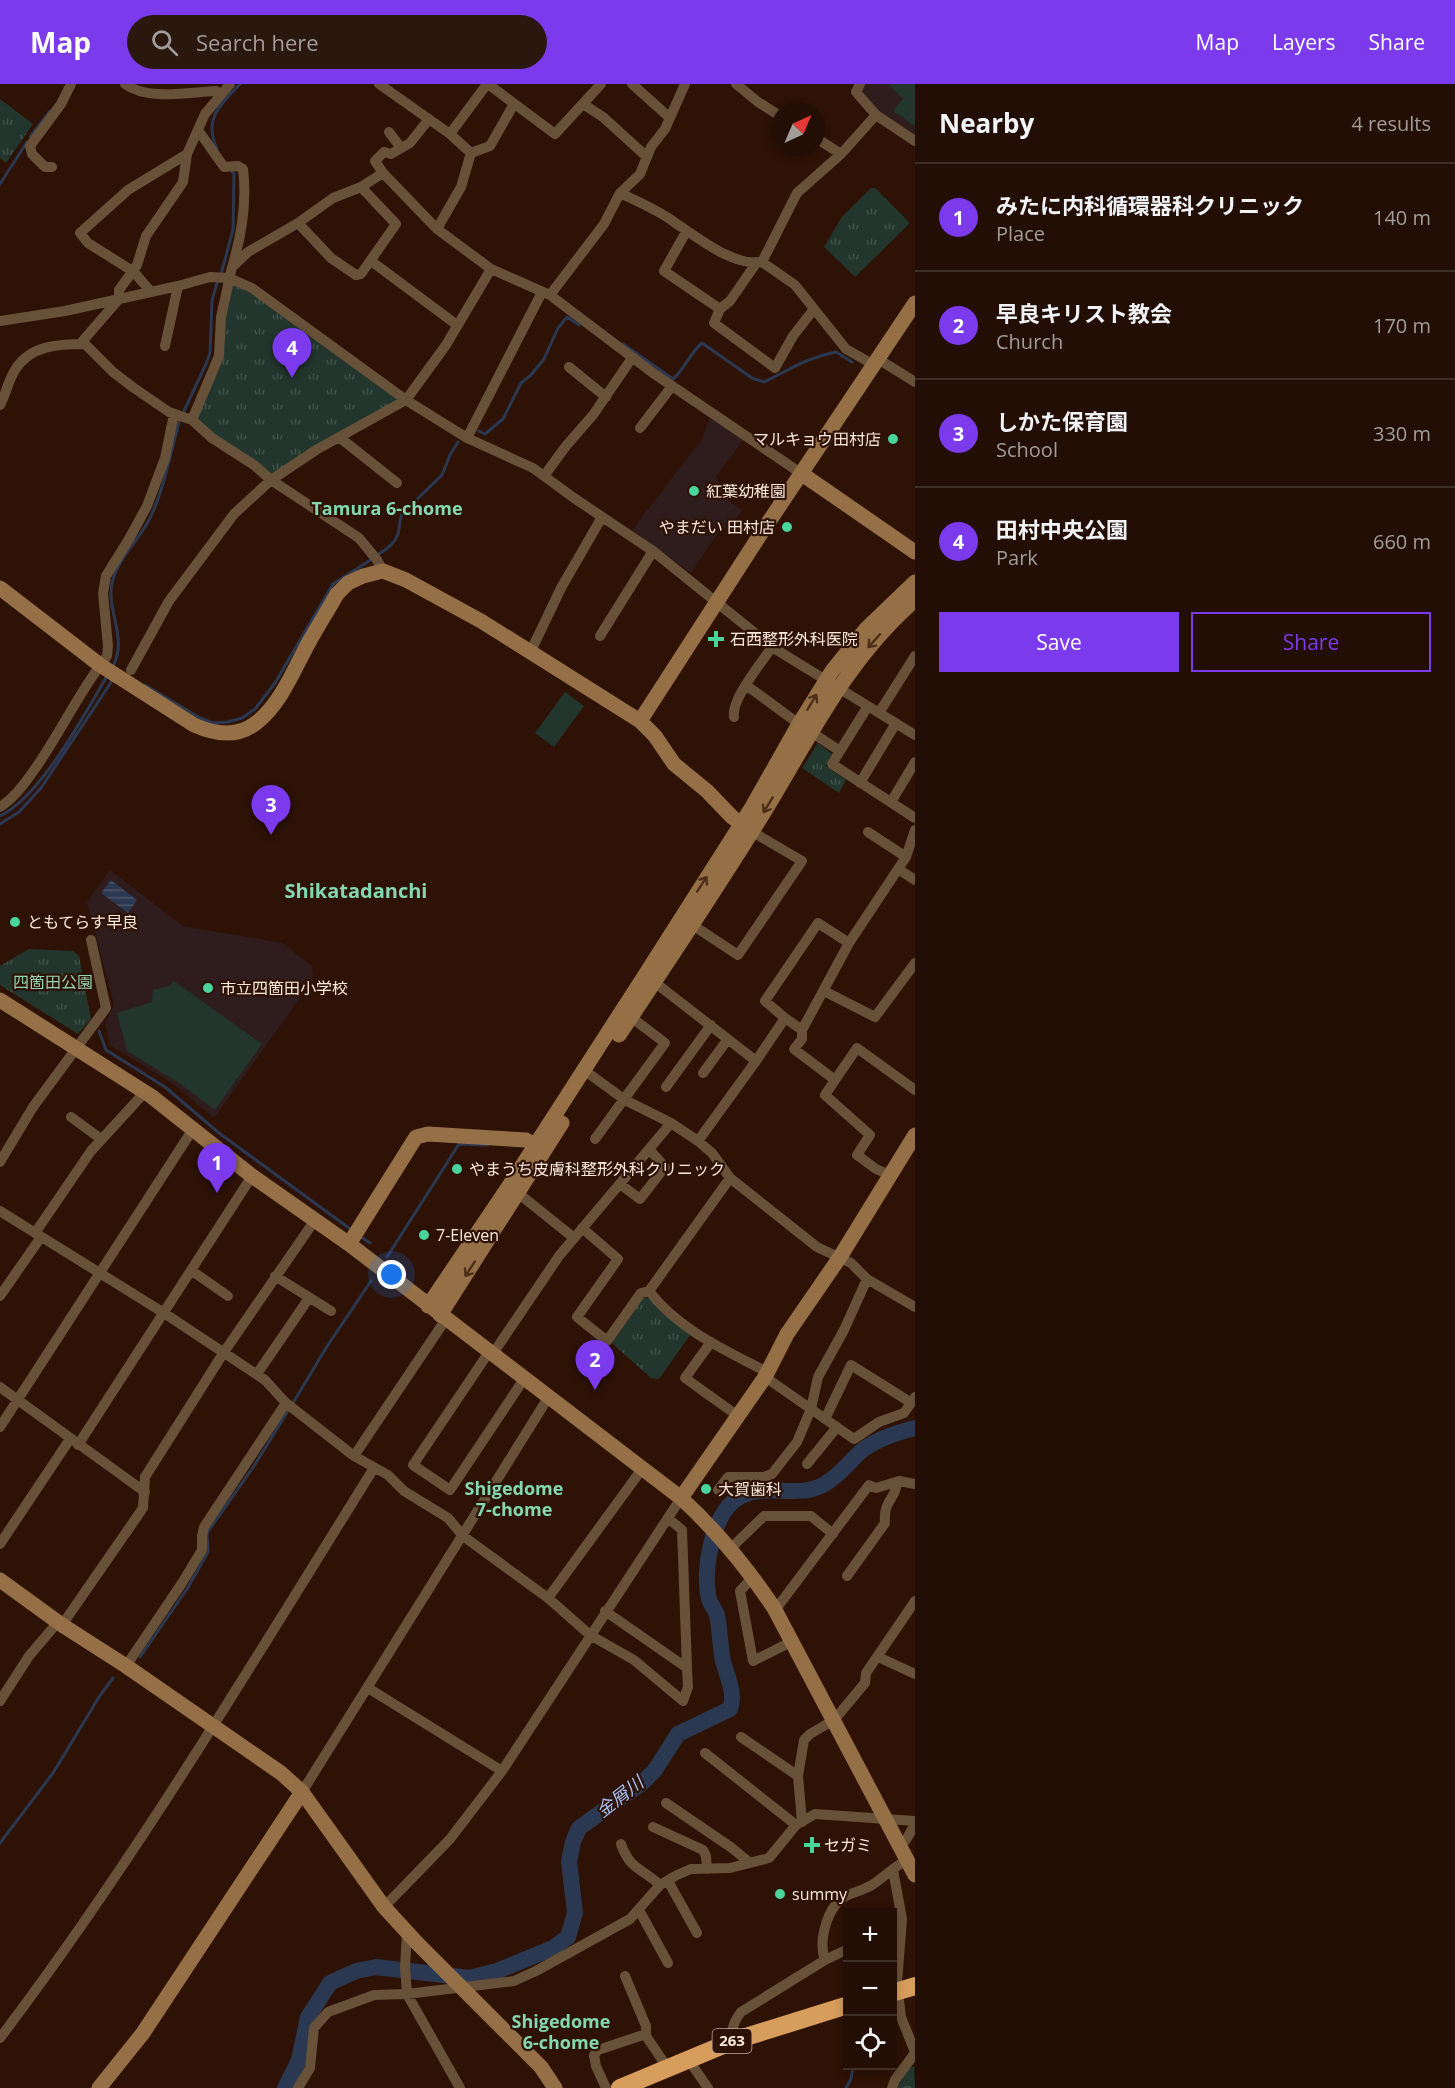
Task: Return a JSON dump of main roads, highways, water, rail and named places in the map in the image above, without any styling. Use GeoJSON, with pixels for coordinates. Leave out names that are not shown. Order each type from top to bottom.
{"type":"FeatureCollection","features":[{"type":"Feature","properties":{"kind":"highway","name":"263"},"geometry":{"type":"LineString","coordinates":[[620,2088],[733,2041],[843,2008]]}},
{"type":"Feature","properties":{"kind":"water"},"geometry":{"type":"Polygon","coordinates":[[[111,880],[137,900],[128,913],[101,893],[111,880]]]}},
{"type":"Feature","properties":{"kind":"waterway"},"geometry":{"type":"LineString","coordinates":[[217,149],[213,138],[213,121],[220,106],[240,84]]}},
{"type":"Feature","properties":{"kind":"waterway"},"geometry":{"type":"LineString","coordinates":[[30,137],[50,111]]}},
{"type":"Feature","properties":{"kind":"waterway"},"geometry":{"type":"LineString","coordinates":[[0,184],[27,142]]}},
{"type":"Feature","properties":{"kind":"waterway"},"geometry":{"type":"LineString","coordinates":[[221,274],[233,230],[234,174],[230,169]]}},
{"type":"Feature","properties":{"kind":"waterway"},"geometry":{"type":"LineString","coordinates":[[183,413],[210,353],[212,300],[218,280]]}},
{"type":"Feature","properties":{"kind":"waterway"},"geometry":{"type":"LineString","coordinates":[[479,431],[485,434],[503,419],[521,383],[544,359],[558,328],[567,317],[579,325]]}},
{"type":"Feature","properties":{"kind":"waterway"},"geometry":{"type":"LineString","coordinates":[[623,344],[673,379],[702,343],[752,378],[764,382],[825,354],[836,352],[852,362]]}},
{"type":"Feature","properties":{"kind":"waterway"},"geometry":{"type":"LineString","coordinates":[[112,668],[118,647],[111,594],[112,583],[118,566],[155,508],[180,419]]}},
{"type":"Feature","properties":{"kind":"waterway"},"geometry":{"type":"LineString","coordinates":[[377,555],[395,541],[402,514],[442,475],[458,442]]}},
{"type":"Feature","properties":{"kind":"waterway"},"geometry":{"type":"LineString","coordinates":[[145,685],[200,718],[213,723],[242,718],[255,709],[275,683],[333,584],[372,559]]}},
{"type":"Feature","properties":{"kind":"waterway"},"geometry":{"type":"LineString","coordinates":[[0,816],[15,806],[45,774],[74,733],[107,676]]}},
{"type":"Feature","properties":{"kind":"waterway"},"geometry":{"type":"LineString","coordinates":[[0,824],[19,812],[41,788],[114,678]]}},
{"type":"Feature","properties":{"kind":"waterway"},"geometry":{"type":"LineString","coordinates":[[99,1031],[106,1050],[165,1087],[219,1133],[349,1228]]}},
{"type":"Feature","properties":{"kind":"waterway"},"geometry":{"type":"LineString","coordinates":[[387,1257],[459,1144],[488,1145]]}},
{"type":"Feature","properties":{"kind":"waterway"},"geometry":{"type":"LineString","coordinates":[[361,1237],[370,1243]]}},
{"type":"Feature","properties":{"kind":"waterway"},"geometry":{"type":"LineString","coordinates":[[293,1403],[326,1348],[371,1281]]}},
{"type":"Feature","properties":{"kind":"waterway"},"geometry":{"type":"LineString","coordinates":[[140,1657],[187,1589],[208,1552],[207,1533],[254,1466],[288,1411]]}},
{"type":"Feature","properties":{"kind":"waterway","name":"金屑川"},"geometry":{"type":"LineString","coordinates":[[285,2088],[299,2060],[308,2017],[330,1983],[356,1971],[376,1967],[469,1978],[497,1971],[553,1948],[568,1937],[575,1913],[569,1861],[579,1828],[642,1783],[655,1770],[678,1734],[730,1709],[732,1697],[723,1661],[717,1615],[710,1601],[707,1587],[711,1544],[729,1506],[748,1493],[802,1491],[823,1485],[870,1445],[915,1428]]}},
{"type":"Feature","properties":{"kind":"waterway"},"geometry":{"type":"LineString","coordinates":[[0,1843],[53,1773],[113,1678]]}},
{"type":"Feature","properties":{"kind":"waterway"},"geometry":{"type":"LineString","coordinates":[[846,2088],[852,2070]]}},
{"type":"Feature","properties":{"kind":"place","name":"田村中央公園"},"geometry":{"type":"Point","coordinates":[292,378]}},
{"type":"Feature","properties":{"kind":"place","name":"マルキョウ田村店"},"geometry":{"type":"Point","coordinates":[893,439]}},
{"type":"Feature","properties":{"kind":"place","name":"紅葉幼稚園"},"geometry":{"type":"Point","coordinates":[694,491]}},
{"type":"Feature","properties":{"kind":"place","name":"やまだい 田村店"},"geometry":{"type":"Point","coordinates":[787,527]}},
{"type":"Feature","properties":{"kind":"place","name":"石西整形外科医院"},"geometry":{"type":"Point","coordinates":[716,639]}},
{"type":"Feature","properties":{"kind":"place","name":"しかた保育園"},"geometry":{"type":"Point","coordinates":[271,835]}},
{"type":"Feature","properties":{"kind":"place","name":"ともてらす早良"},"geometry":{"type":"Point","coordinates":[15,922]}},
{"type":"Feature","properties":{"kind":"place","name":"市立四箇田小学校"},"geometry":{"type":"Point","coordinates":[208,988]}},
{"type":"Feature","properties":{"kind":"place","name":"やまうち皮膚科整形外科クリニック"},"geometry":{"type":"Point","coordinates":[457,1169]}},
{"type":"Feature","properties":{"kind":"place","name":"みたに内科循環器科クリニック"},"geometry":{"type":"Point","coordinates":[217,1193]}},
{"type":"Feature","properties":{"kind":"place","name":"7-Eleven"},"geometry":{"type":"Point","coordinates":[424,1235]}},
{"type":"Feature","properties":{"kind":"place","name":"早良キリスト教会"},"geometry":{"type":"Point","coordinates":[595,1390]}},
{"type":"Feature","properties":{"kind":"place","name":"大賀歯科"},"geometry":{"type":"Point","coordinates":[706,1489]}},
{"type":"Feature","properties":{"kind":"place","name":"セガミ"},"geometry":{"type":"Point","coordinates":[812,1845]}},
{"type":"Feature","properties":{"kind":"place","name":"summy"},"geometry":{"type":"Point","coordinates":[780,1894]}},
{"type":"Feature","properties":{"kind":"district","name":"Tamura 6-chome"},"geometry":{"type":"Point","coordinates":[387,509]}},
{"type":"Feature","properties":{"kind":"district","name":"Shikatadanchi"},"geometry":{"type":"Point","coordinates":[356,891]}},
{"type":"Feature","properties":{"kind":"district","name":"Shigedome 7-chome"},"geometry":{"type":"Point","coordinates":[514,1499]}},
{"type":"Feature","properties":{"kind":"district","name":"Shigedome 6-chome"},"geometry":{"type":"Point","coordinates":[561,2032]}},
{"type":"Feature","properties":{"kind":"park label","name":"四箇田公園"},"geometry":{"type":"Point","coordinates":[53,982]}}]}
